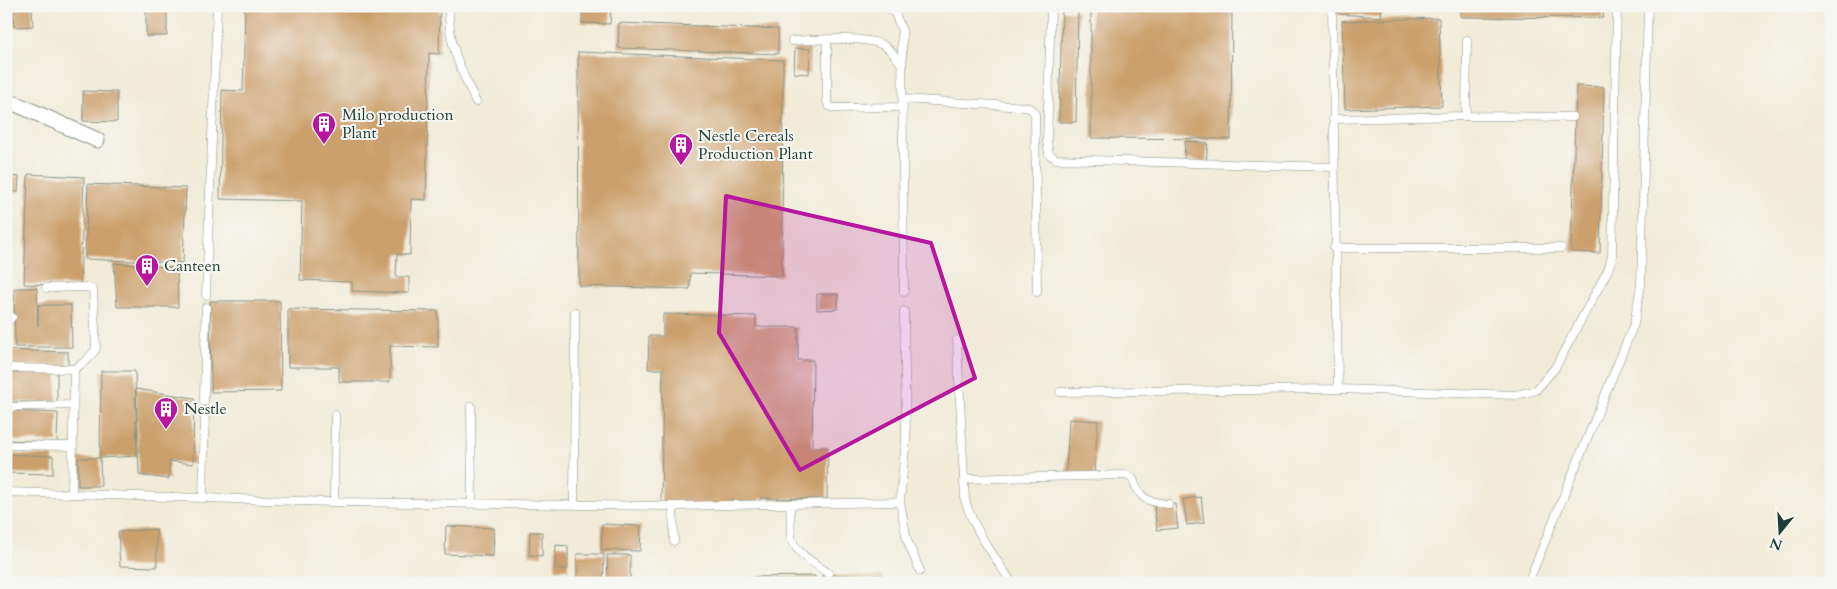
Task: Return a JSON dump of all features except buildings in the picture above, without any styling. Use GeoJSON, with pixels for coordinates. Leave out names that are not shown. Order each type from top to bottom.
{"type":"FeatureCollection","features":[{"type":"Feature","properties":{"kind":"street"},"geometry":{"type":"LineString","coordinates":[[6,102],[16,104],[97,140]]}},
{"type":"Feature","properties":{"kind":"lane"},"geometry":{"type":"LineString","coordinates":[[206,295],[218,6]]}},
{"type":"Feature","properties":{"kind":"lane"},"geometry":{"type":"LineString","coordinates":[[449,6],[448,26],[454,52],[476,102]]}},
{"type":"Feature","properties":{"kind":"lane"},"geometry":{"type":"LineString","coordinates":[[886,6],[895,12],[902,31],[904,292]]}},
{"type":"Feature","properties":{"kind":"lane"},"geometry":{"type":"LineString","coordinates":[[1051,6],[1046,142],[1049,154],[1056,159],[1333,167]]}},
{"type":"Feature","properties":{"kind":"lane"},"geometry":{"type":"LineString","coordinates":[[1332,6],[1334,248],[1338,389]]}},
{"type":"Feature","properties":{"kind":"lane"},"geometry":{"type":"LineString","coordinates":[[1060,392],[1338,389],[1516,395],[1536,390],[1555,368],[1608,270],[1612,257],[1617,6]]}},
{"type":"Feature","properties":{"kind":"lane"},"geometry":{"type":"LineString","coordinates":[[1528,583],[1634,324],[1641,285],[1648,6]]}},
{"type":"Feature","properties":{"kind":"lane"},"geometry":{"type":"LineString","coordinates":[[792,41],[852,39],[874,41],[884,46],[902,65]]}},
{"type":"Feature","properties":{"kind":"lane"},"geometry":{"type":"LineString","coordinates":[[827,40],[827,102],[833,108],[903,103],[1026,107],[1031,109],[1035,114],[1037,292]]}},
{"type":"Feature","properties":{"kind":"lane"},"geometry":{"type":"LineString","coordinates":[[1466,40],[1466,116]]}},
{"type":"Feature","properties":{"kind":"lane"},"geometry":{"type":"LineString","coordinates":[[1333,119],[1466,116],[1573,117]]}},
{"type":"Feature","properties":{"kind":"lane"},"geometry":{"type":"LineString","coordinates":[[1334,248],[1561,248]]}},
{"type":"Feature","properties":{"kind":"lane"},"geometry":{"type":"LineString","coordinates":[[6,368],[74,369],[87,360],[96,349],[93,290],[88,287],[46,288]]}},
{"type":"Feature","properties":{"kind":"lane"},"geometry":{"type":"LineString","coordinates":[[204,401],[206,307]]}},
{"type":"Feature","properties":{"kind":"lane"},"geometry":{"type":"LineString","coordinates":[[904,311],[906,439],[900,502],[907,540],[920,571]]}},
{"type":"Feature","properties":{"kind":"lane"},"geometry":{"type":"LineString","coordinates":[[574,504],[575,312]]}},
{"type":"Feature","properties":{"kind":"lane"},"geometry":{"type":"LineString","coordinates":[[6,324],[12,317]]}},
{"type":"Feature","properties":{"kind":"lane"},"geometry":{"type":"LineString","coordinates":[[957,340],[965,500],[969,514],[1012,583]]}},
{"type":"Feature","properties":{"kind":"lane"},"geometry":{"type":"LineString","coordinates":[[72,494],[74,369]]}},
{"type":"Feature","properties":{"kind":"lane"},"geometry":{"type":"LineString","coordinates":[[6,407],[73,405]]}},
{"type":"Feature","properties":{"kind":"lane"},"geometry":{"type":"LineString","coordinates":[[471,406],[472,503]]}},
{"type":"Feature","properties":{"kind":"lane"},"geometry":{"type":"LineString","coordinates":[[202,498],[205,411]]}},
{"type":"Feature","properties":{"kind":"lane"},"geometry":{"type":"LineString","coordinates":[[334,502],[335,414]]}},
{"type":"Feature","properties":{"kind":"lane"},"geometry":{"type":"LineString","coordinates":[[6,445],[73,446]]}},
{"type":"Feature","properties":{"kind":"lane"},"geometry":{"type":"LineString","coordinates":[[964,479],[1126,475],[1132,477],[1137,490],[1150,502],[1168,504]]}},
{"type":"Feature","properties":{"kind":"lane"},"geometry":{"type":"LineString","coordinates":[[6,492],[334,502],[673,506],[900,502]]}},
{"type":"Feature","properties":{"kind":"lane"},"geometry":{"type":"LineString","coordinates":[[790,504],[792,537],[795,546],[828,572]]}},
{"type":"Feature","properties":{"kind":"lane"},"geometry":{"type":"LineString","coordinates":[[673,506],[674,541]]}},
{"type":"Feature","properties":{"kind":"highlighted area"},"geometry":{"type":"Polygon","coordinates":[[[726,196],[931,243],[975,378],[800,470],[719,333],[726,196]]]}},
{"type":"Feature","properties":{"kind":"place","name":"Milo production Plant"},"geometry":{"type":"Point","coordinates":[324,145]}},
{"type":"Feature","properties":{"kind":"place","name":"Nestle Cereals Production Plant"},"geometry":{"type":"Point","coordinates":[681,166]}},
{"type":"Feature","properties":{"kind":"place","name":"Canteen"},"geometry":{"type":"Point","coordinates":[147,287]}},
{"type":"Feature","properties":{"kind":"place","name":"Nestle"},"geometry":{"type":"Point","coordinates":[166,430]}}]}
